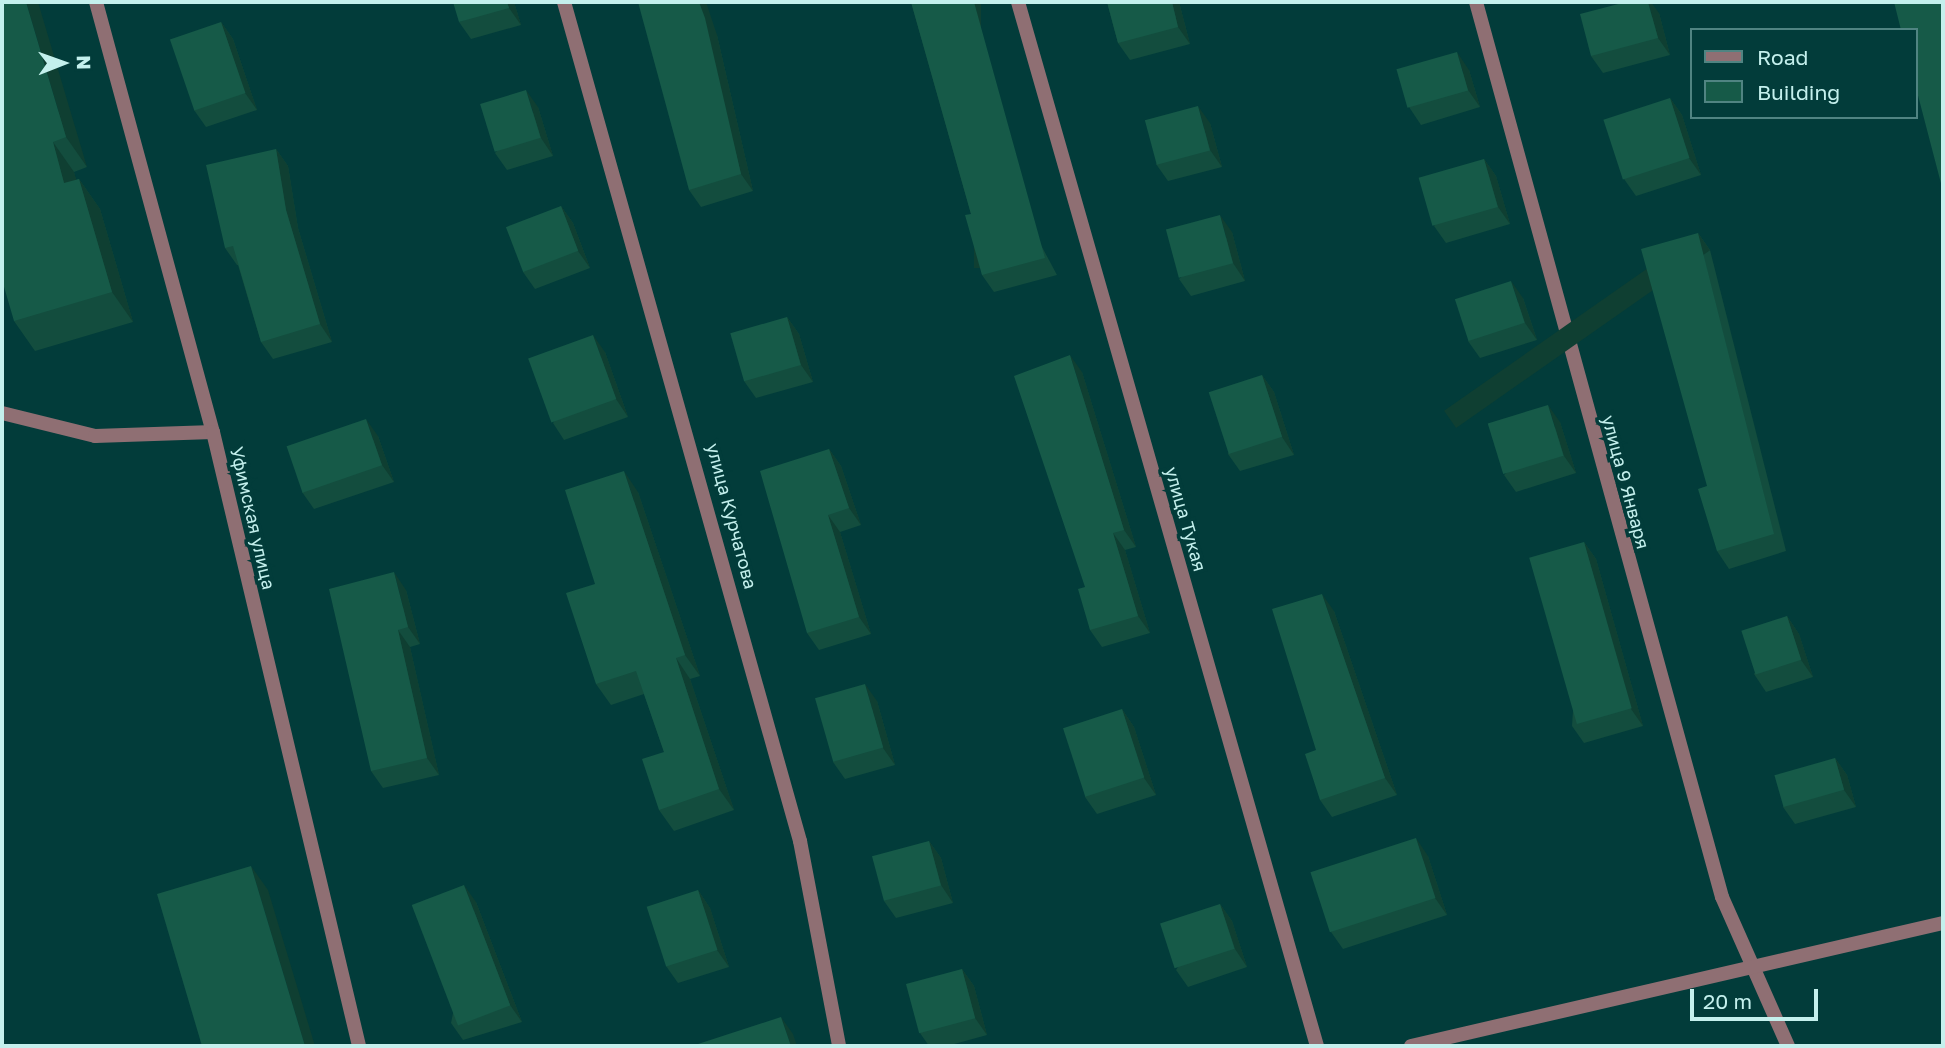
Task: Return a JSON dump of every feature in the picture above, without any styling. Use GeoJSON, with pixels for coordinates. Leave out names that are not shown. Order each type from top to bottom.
{"type":"FeatureCollection","features":[{"type":"Feature","properties":{"kind":"street","name":"Уфимская улица"},"geometry":{"type":"LineString","coordinates":[[96,2],[213,432],[359,1046]]}},
{"type":"Feature","properties":{"kind":"street","name":"улица Курчатова"},"geometry":{"type":"LineString","coordinates":[[564,2],[800,841],[839,1046]]}},
{"type":"Feature","properties":{"kind":"street","name":"улица Тукая"},"geometry":{"type":"LineString","coordinates":[[1018,2],[1317,1046]]}},
{"type":"Feature","properties":{"kind":"street","name":"улица 9 Января"},"geometry":{"type":"LineString","coordinates":[[1476,2],[1722,897],[1757,967],[1788,1046]]}},
{"type":"Feature","properties":{"kind":"street"},"geometry":{"type":"LineString","coordinates":[[2,413],[95,436],[213,432]]}},
{"type":"Feature","properties":{"kind":"street"},"geometry":{"type":"LineString","coordinates":[[1411,1046],[1943,923]]}},
{"type":"Feature","properties":{"kind":"building"},"geometry":{"type":"Polygon","coordinates":[[[2,2],[26,2],[66,137],[53,142],[64,183],[79,179],[112,292],[14,321],[2,280],[2,2]]]}},
{"type":"Feature","properties":{"kind":"building"},"geometry":{"type":"Polygon","coordinates":[[[453,2],[507,2],[509,8],[459,22],[453,2]]]}},
{"type":"Feature","properties":{"kind":"building"},"geometry":{"type":"Polygon","coordinates":[[[638,2],[699,2],[741,174],[689,190],[638,2]]]}},
{"type":"Feature","properties":{"kind":"building"},"geometry":{"type":"Polygon","coordinates":[[[911,2],[974,2],[1045,258],[982,275],[965,215],[971,214],[911,2]]]}},
{"type":"Feature","properties":{"kind":"building"},"geometry":{"type":"Polygon","coordinates":[[[1107,2],[1172,2],[1178,27],[1118,43],[1107,2]]]}},
{"type":"Feature","properties":{"kind":"building"},"geometry":{"type":"Polygon","coordinates":[[[1626,2],[1648,2],[1658,38],[1591,56],[1580,14],[1626,2]]]}},
{"type":"Feature","properties":{"kind":"building"},"geometry":{"type":"Polygon","coordinates":[[[1894,2],[1943,2],[1943,191],[1917,92],[1917,28],[1900,28],[1894,2]]]}},
{"type":"Feature","properties":{"kind":"building"},"geometry":{"type":"Polygon","coordinates":[[[221,22],[245,93],[194,110],[170,40],[221,22]]]}},
{"type":"Feature","properties":{"kind":"building"},"geometry":{"type":"Polygon","coordinates":[[[1457,52],[1468,90],[1407,108],[1396,69],[1457,52]]]}},
{"type":"Feature","properties":{"kind":"building"},"geometry":{"type":"Polygon","coordinates":[[[526,90],[541,138],[495,152],[480,104],[526,90]]]}},
{"type":"Feature","properties":{"kind":"building"},"geometry":{"type":"Polygon","coordinates":[[[1670,98],[1689,158],[1623,180],[1603,120],[1670,98]]]}},
{"type":"Feature","properties":{"kind":"building"},"geometry":{"type":"Polygon","coordinates":[[[1198,106],[1210,150],[1157,165],[1145,120],[1198,106]]]}},
{"type":"Feature","properties":{"kind":"building"},"geometry":{"type":"Polygon","coordinates":[[[276,149],[286,210],[320,324],[261,342],[233,246],[225,248],[206,165],[276,149]]]}},
{"type":"Feature","properties":{"kind":"building"},"geometry":{"type":"Polygon","coordinates":[[[1484,159],[1498,207],[1432,226],[1419,178],[1484,159]]]}},
{"type":"Feature","properties":{"kind":"building"},"geometry":{"type":"Polygon","coordinates":[[[561,206],[578,251],[523,272],[506,227],[561,206]]]}},
{"type":"Feature","properties":{"kind":"building"},"geometry":{"type":"Polygon","coordinates":[[[1220,215],[1233,263],[1179,278],[1166,229],[1220,215]]]}},
{"type":"Feature","properties":{"kind":"building"},"geometry":{"type":"Polygon","coordinates":[[[1698,233],[1774,534],[1717,551],[1698,489],[1707,486],[1641,249],[1698,233]]]}},
{"type":"Feature","properties":{"kind":"building"},"geometry":{"type":"Polygon","coordinates":[[[1511,281],[1525,323],[1468,341],[1455,299],[1511,281]]]}},
{"type":"Feature","properties":{"kind":"building"},"geometry":{"type":"Polygon","coordinates":[[[787,317],[801,365],[744,381],[730,333],[787,317]]]}},
{"type":"Feature","properties":{"kind":"building"},"geometry":{"type":"Polygon","coordinates":[[[593,335],[616,399],[551,422],[528,359],[593,335]]]}},
{"type":"Feature","properties":{"kind":"building"},"geometry":{"type":"Polygon","coordinates":[[[1070,355],[1124,530],[1113,533],[1138,616],[1090,630],[1078,589],[1085,587],[1014,376],[1070,355]]]}},
{"type":"Feature","properties":{"kind":"building"},"geometry":{"type":"Polygon","coordinates":[[[1262,375],[1282,437],[1229,454],[1209,392],[1262,375]]]}},
{"type":"Feature","properties":{"kind":"building"},"geometry":{"type":"Polygon","coordinates":[[[1548,405],[1563,456],[1503,474],[1488,423],[1548,405]]]}},
{"type":"Feature","properties":{"kind":"building"},"geometry":{"type":"Polygon","coordinates":[[[366,419],[382,465],[303,493],[287,446],[366,419]]]}},
{"type":"Feature","properties":{"kind":"building"},"geometry":{"type":"Polygon","coordinates":[[[829,449],[849,508],[828,515],[859,617],[807,633],[760,471],[829,449]]]}},
{"type":"Feature","properties":{"kind":"building"},"geometry":{"type":"Polygon","coordinates":[[[624,471],[685,655],[676,658],[719,789],[659,810],[642,759],[664,752],[636,671],[596,684],[566,593],[595,584],[565,490],[624,471]]]}},
{"type":"Feature","properties":{"kind":"building"},"geometry":{"type":"Polygon","coordinates":[[[1584,542],[1632,708],[1577,724],[1529,558],[1584,542]]]}},
{"type":"Feature","properties":{"kind":"building"},"geometry":{"type":"Polygon","coordinates":[[[394,572],[408,627],[398,630],[427,758],[371,771],[329,589],[394,572]]]}},
{"type":"Feature","properties":{"kind":"building"},"geometry":{"type":"Polygon","coordinates":[[[1322,594],[1385,778],[1320,800],[1305,754],[1316,750],[1272,609],[1322,594]]]}},
{"type":"Feature","properties":{"kind":"building"},"geometry":{"type":"Polygon","coordinates":[[[1787,616],[1801,660],[1756,675],[1741,631],[1787,616]]]}},
{"type":"Feature","properties":{"kind":"building"},"geometry":{"type":"Polygon","coordinates":[[[865,684],[883,747],[833,762],[815,698],[865,684]]]}},
{"type":"Feature","properties":{"kind":"building"},"geometry":{"type":"Polygon","coordinates":[[[1122,709],[1144,777],[1085,797],[1063,728],[1122,709]]]}},
{"type":"Feature","properties":{"kind":"building"},"geometry":{"type":"Polygon","coordinates":[[[1835,758],[1844,790],[1784,807],[1774,775],[1835,758]]]}},
{"type":"Feature","properties":{"kind":"building"},"geometry":{"type":"Polygon","coordinates":[[[1416,838],[1435,898],[1330,932],[1310,872],[1416,838]]]}},
{"type":"Feature","properties":{"kind":"building"},"geometry":{"type":"Polygon","coordinates":[[[929,841],[941,885],[884,901],[872,856],[929,841]]]}},
{"type":"Feature","properties":{"kind":"building"},"geometry":{"type":"Polygon","coordinates":[[[251,866],[305,1046],[202,1046],[157,894],[251,866]]]}},
{"type":"Feature","properties":{"kind":"building"},"geometry":{"type":"Polygon","coordinates":[[[464,885],[510,1005],[458,1026],[412,905],[464,885]]]}},
{"type":"Feature","properties":{"kind":"building"},"geometry":{"type":"Polygon","coordinates":[[[698,890],[717,950],[666,967],[647,907],[698,890]]]}},
{"type":"Feature","properties":{"kind":"building"},"geometry":{"type":"Polygon","coordinates":[[[1220,904],[1235,949],[1175,968],[1160,923],[1220,904]]]}},
{"type":"Feature","properties":{"kind":"building"},"geometry":{"type":"Polygon","coordinates":[[[962,969],[975,1018],[919,1033],[906,984],[962,969]]]}},
{"type":"Feature","properties":{"kind":"building"},"geometry":{"type":"Polygon","coordinates":[[[781,1017],[791,1046],[698,1044],[781,1017]]]}}]}
